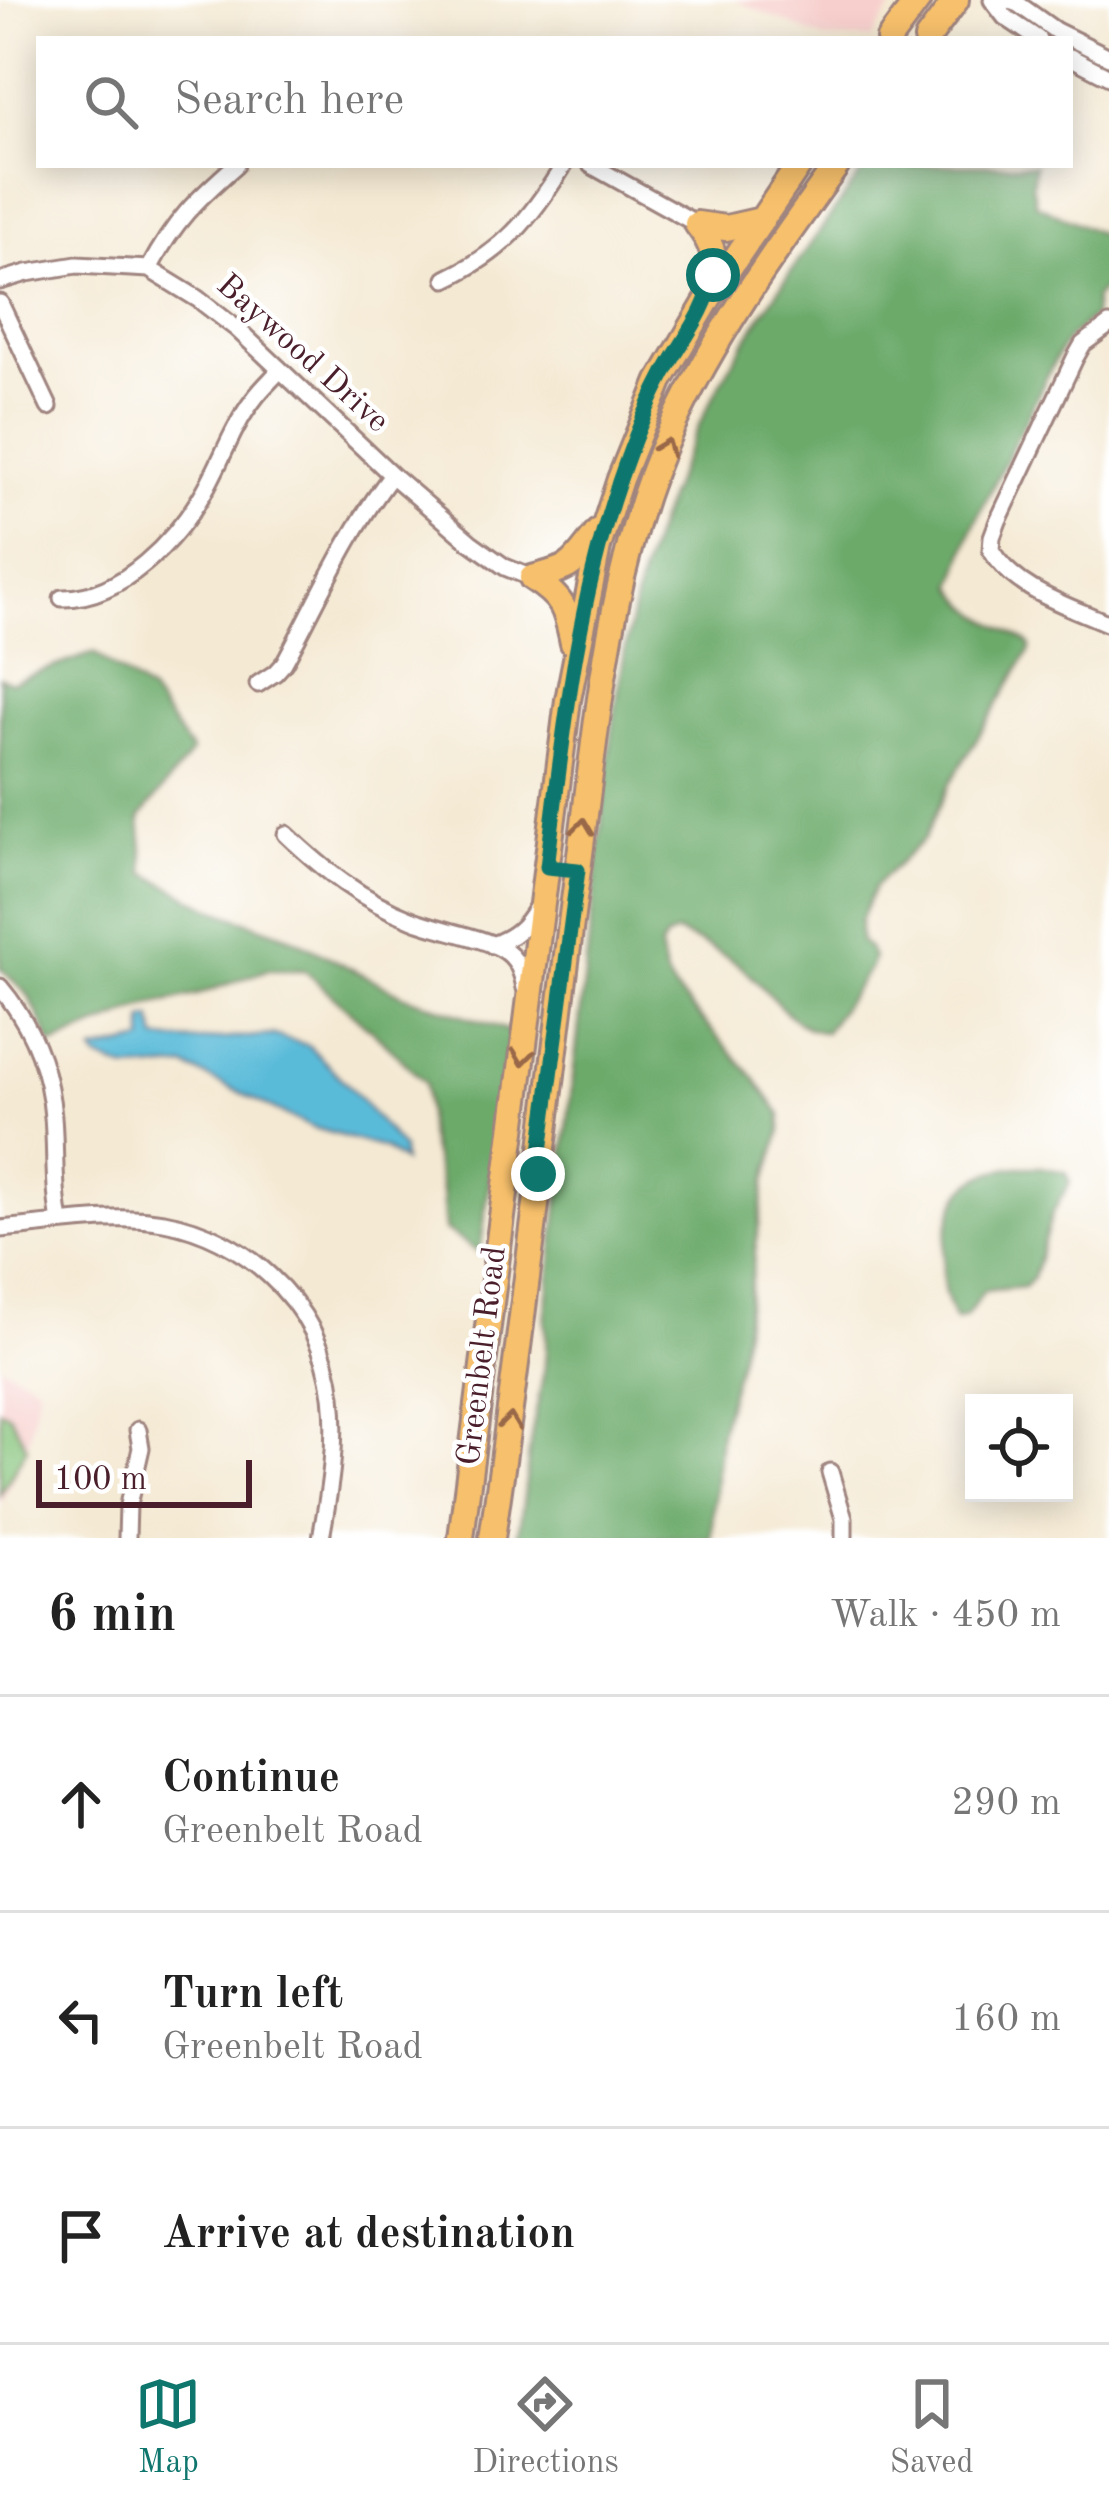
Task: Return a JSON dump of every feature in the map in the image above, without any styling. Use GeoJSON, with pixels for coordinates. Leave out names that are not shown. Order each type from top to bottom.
{"type":"FeatureCollection","features":[{"type":"Feature","properties":{"kind":"main road"},"geometry":{"type":"LineString","coordinates":[[891,36],[918,0]]}},
{"type":"Feature","properties":{"kind":"main road"},"geometry":{"type":"LineString","coordinates":[[929,36],[956,0]]}},
{"type":"Feature","properties":{"kind":"main road","name":"Greenbelt Road"},"geometry":{"type":"LineString","coordinates":[[461,1538],[575,654],[607,520],[660,381],[710,296],[797,168]]}},
{"type":"Feature","properties":{"kind":"main road","name":"Greenbelt Road"},"geometry":{"type":"LineString","coordinates":[[493,1538],[578,870],[626,560],[672,428],[728,323],[835,168]]}},
{"type":"Feature","properties":{"kind":"main road"},"geometry":{"type":"LineString","coordinates":[[697,224],[726,228],[761,220]]}},
{"type":"Feature","properties":{"kind":"main road"},"geometry":{"type":"LineString","coordinates":[[697,224],[715,256],[710,296]]}},
{"type":"Feature","properties":{"kind":"main road"},"geometry":{"type":"LineString","coordinates":[[532,578],[573,565],[607,520]]}},
{"type":"Feature","properties":{"kind":"main road"},"geometry":{"type":"LineString","coordinates":[[532,578],[563,603],[575,654]]}},
{"type":"Feature","properties":{"kind":"main road"},"geometry":{"type":"LineString","coordinates":[[547,867],[578,870]]}},
{"type":"Feature","properties":{"kind":"street"},"geometry":{"type":"LineString","coordinates":[[992,0],[1005,17],[1034,36]]}},
{"type":"Feature","properties":{"kind":"street"},"geometry":{"type":"LineString","coordinates":[[1013,1],[1066,36]]}},
{"type":"Feature","properties":{"kind":"street"},"geometry":{"type":"LineString","coordinates":[[1073,39],[1109,57]]}},
{"type":"Feature","properties":{"kind":"street"},"geometry":{"type":"LineString","coordinates":[[1073,58],[1109,77]]}},
{"type":"Feature","properties":{"kind":"street"},"geometry":{"type":"LineString","coordinates":[[149,269],[188,208],[233,168]]}},
{"type":"Feature","properties":{"kind":"street"},"geometry":{"type":"LineString","coordinates":[[446,279],[477,264],[512,237],[562,168]]}},
{"type":"Feature","properties":{"kind":"street"},"geometry":{"type":"LineString","coordinates":[[596,168],[697,224]]}},
{"type":"Feature","properties":{"kind":"street","name":"Baywood Drive"},"geometry":{"type":"LineString","coordinates":[[0,281],[77,265],[149,269],[219,314],[392,475],[488,555],[532,578]]}},
{"type":"Feature","properties":{"kind":"street"},"geometry":{"type":"LineString","coordinates":[[0,303],[49,407]]}},
{"type":"Feature","properties":{"kind":"street"},"geometry":{"type":"LineString","coordinates":[[1109,325],[1082,344],[998,521],[991,550],[1009,574],[1109,624]]}},
{"type":"Feature","properties":{"kind":"street"},"geometry":{"type":"LineString","coordinates":[[62,598],[84,598],[110,586],[162,545],[204,493],[255,397],[279,371]]}},
{"type":"Feature","properties":{"kind":"street"},"geometry":{"type":"LineString","coordinates":[[258,684],[284,663],[340,553],[392,475]]}},
{"type":"Feature","properties":{"kind":"street"},"geometry":{"type":"LineString","coordinates":[[286,834],[357,894],[411,919],[506,950],[517,963],[529,1009]]}},
{"type":"Feature","properties":{"kind":"street"},"geometry":{"type":"LineString","coordinates":[[492,945],[524,928],[542,899]]}},
{"type":"Feature","properties":{"kind":"street"},"geometry":{"type":"LineString","coordinates":[[0,987],[32,1033],[46,1073],[60,1221]]}},
{"type":"Feature","properties":{"kind":"street"},"geometry":{"type":"LineString","coordinates":[[0,1229],[60,1221],[160,1221],[199,1232],[244,1254],[298,1304],[322,1349],[334,1411],[333,1465],[321,1538]]}},
{"type":"Feature","properties":{"kind":"street"},"geometry":{"type":"LineString","coordinates":[[127,1538],[128,1505],[141,1448],[138,1430]]}},
{"type":"Feature","properties":{"kind":"street"},"geometry":{"type":"LineString","coordinates":[[830,1472],[844,1519],[844,1538]]}},
{"type":"Feature","properties":{"kind":"shaded area"},"geometry":{"type":"Polygon","coordinates":[[[735,0],[897,0],[873,36],[817,36],[735,0]]]}},
{"type":"Feature","properties":{"kind":"shaded area"},"geometry":{"type":"Polygon","coordinates":[[[0,1365],[39,1386],[27,1447],[0,1506],[0,1365]]]}},
{"type":"Feature","properties":{"kind":"green space"},"geometry":{"type":"Polygon","coordinates":[[[865,168],[1035,168],[1036,204],[1109,238],[1109,283],[1095,298],[1093,317],[1067,339],[1055,360],[971,531],[954,585],[976,611],[1026,641],[1030,650],[949,785],[924,839],[875,886],[860,921],[860,940],[873,958],[870,967],[825,1032],[792,1017],[744,969],[711,948],[676,933],[660,947],[665,974],[674,989],[753,1076],[781,1115],[781,1131],[765,1184],[740,1355],[720,1432],[711,1538],[517,1538],[544,1367],[545,1320],[610,749],[628,634],[640,578],[677,475],[722,380],[865,168]]]}},
{"type":"Feature","properties":{"kind":"green space"},"geometry":{"type":"Polygon","coordinates":[[[94,653],[150,693],[192,752],[140,818],[145,873],[212,909],[292,938],[405,996],[510,1031],[480,1253],[445,1230],[442,1192],[428,1134],[425,1083],[304,970],[267,970],[200,994],[144,1007],[52,1045],[29,996],[0,968],[0,677],[11,682],[94,653]]]}},
{"type":"Feature","properties":{"kind":"green space"},"geometry":{"type":"Polygon","coordinates":[[[1017,1167],[1065,1172],[1070,1182],[1052,1214],[1033,1278],[1024,1287],[984,1291],[967,1316],[955,1320],[945,1293],[943,1266],[956,1203],[976,1179],[1017,1167]]]}},
{"type":"Feature","properties":{"kind":"green space"},"geometry":{"type":"Polygon","coordinates":[[[0,1410],[9,1414],[27,1447],[0,1495],[0,1410]]]}},
{"type":"Feature","properties":{"kind":"water"},"geometry":{"type":"Polygon","coordinates":[[[152,1018],[157,1039],[273,1035],[308,1045],[402,1148],[403,1162],[384,1148],[311,1127],[186,1067],[127,1070],[97,1058],[94,1052],[144,1041],[144,1019],[152,1018]]]}},
{"type":"Feature","properties":{"kind":"route"},"geometry":{"type":"LineString","coordinates":[[538,1174],[578,870],[547,867],[577,645],[598,548],[620,478],[660,381],[710,296],[713,275]]}}]}
